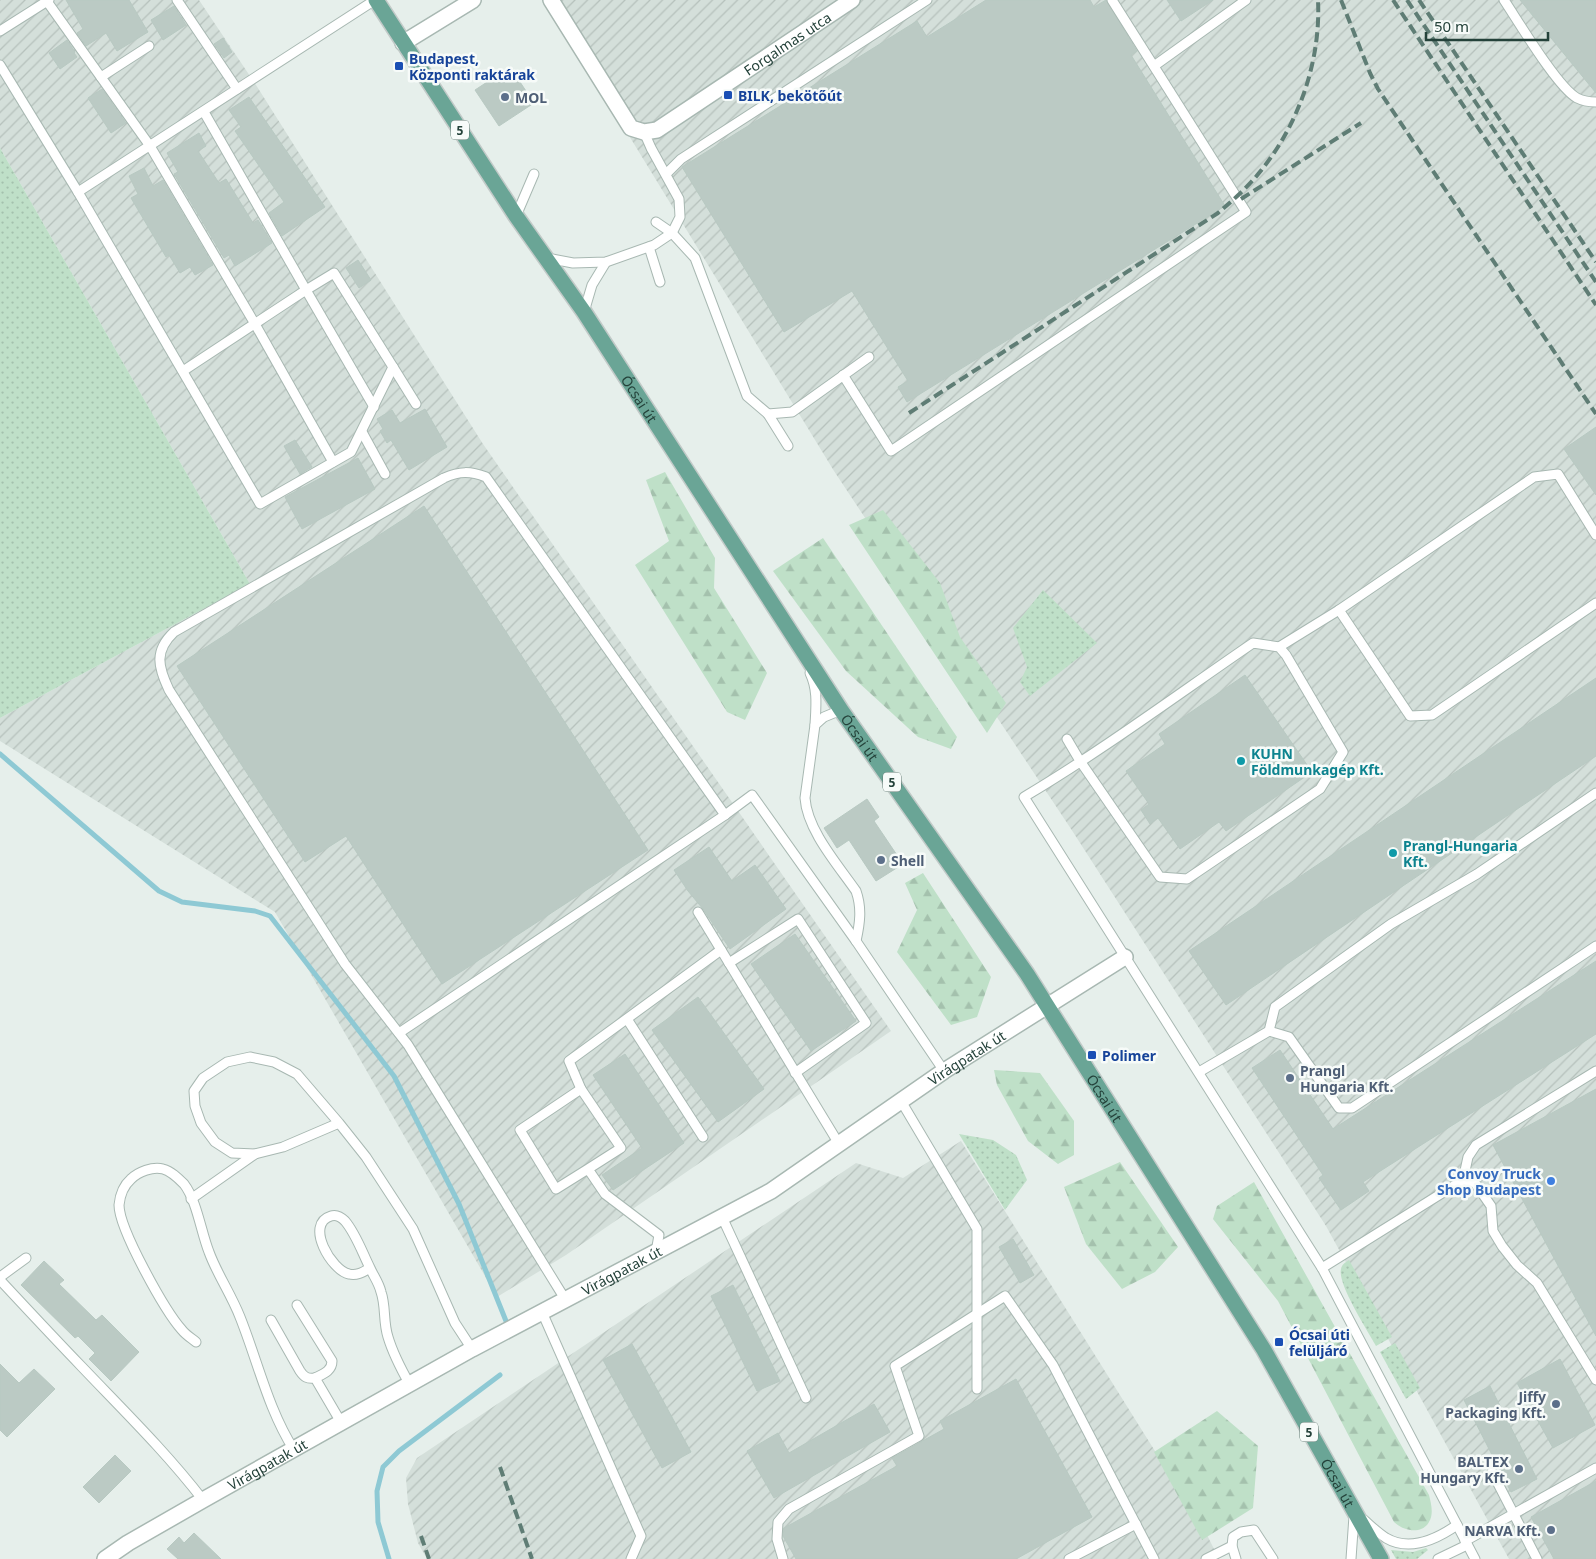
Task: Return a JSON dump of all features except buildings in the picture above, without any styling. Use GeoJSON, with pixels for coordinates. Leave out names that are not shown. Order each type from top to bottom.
{"type":"FeatureCollection","features":[{"type":"Feature","properties":{"kind":"main road","name":"Ócsai út"},"geometry":{"type":"LineString","coordinates":[[375,0],[516,216],[584,312],[841,710],[1027,974],[1046,1007],[1264,1350],[1381,1559]]}},
{"type":"Feature","properties":{"kind":"street"},"geometry":{"type":"LineString","coordinates":[[403,43],[459,5],[473,0]]}},
{"type":"Feature","properties":{"kind":"street"},"geometry":{"type":"LineString","coordinates":[[551,0],[631,128],[644,132]]}},
{"type":"Feature","properties":{"kind":"street","name":"Forgalmas utca"},"geometry":{"type":"LineString","coordinates":[[644,132],[657,130],[852,0]]}},
{"type":"Feature","properties":{"kind":"street","name":"Virágpatak út"},"geometry":{"type":"LineString","coordinates":[[105,1559],[203,1500],[342,1424],[472,1349],[770,1191],[944,1071],[1125,957]]}},
{"type":"Feature","properties":{"kind":"lane"},"geometry":{"type":"LineString","coordinates":[[0,31],[48,0],[150,146],[255,324],[333,462]]}},
{"type":"Feature","properties":{"kind":"lane"},"geometry":{"type":"LineString","coordinates":[[177,0],[237,89]]}},
{"type":"Feature","properties":{"kind":"lane"},"geometry":{"type":"LineString","coordinates":[[78,192],[375,0]]}},
{"type":"Feature","properties":{"kind":"lane"},"geometry":{"type":"LineString","coordinates":[[666,174],[681,159],[927,0]]}},
{"type":"Feature","properties":{"kind":"lane"},"geometry":{"type":"LineString","coordinates":[[844,375],[891,451],[1246,212],[1112,0]]}},
{"type":"Feature","properties":{"kind":"lane"},"geometry":{"type":"LineString","coordinates":[[1154,66],[1246,0]]}},
{"type":"Feature","properties":{"kind":"lane"},"geometry":{"type":"LineString","coordinates":[[1504,0],[1558,79],[1576,97],[1589,102],[1596,102]]}},
{"type":"Feature","properties":{"kind":"lane"},"geometry":{"type":"LineString","coordinates":[[101,77],[149,46]]}},
{"type":"Feature","properties":{"kind":"lane"},"geometry":{"type":"LineString","coordinates":[[0,65],[78,192],[260,504],[352,452],[393,367]]}},
{"type":"Feature","properties":{"kind":"lane"},"geometry":{"type":"LineString","coordinates":[[204,112],[374,407]]}},
{"type":"Feature","properties":{"kind":"lane"},"geometry":{"type":"LineString","coordinates":[[547,258],[573,263],[606,262],[654,245],[672,233],[680,216],[679,199],[650,148],[644,132]]}},
{"type":"Feature","properties":{"kind":"lane"},"geometry":{"type":"LineString","coordinates":[[516,216],[534,174]]}},
{"type":"Feature","properties":{"kind":"lane"},"geometry":{"type":"LineString","coordinates":[[656,222],[672,233],[694,258],[747,396],[768,414],[788,446]]}},
{"type":"Feature","properties":{"kind":"lane"},"geometry":{"type":"LineString","coordinates":[[649,247],[660,282]]}},
{"type":"Feature","properties":{"kind":"lane"},"geometry":{"type":"LineString","coordinates":[[584,312],[592,285],[606,262]]}},
{"type":"Feature","properties":{"kind":"lane"},"geometry":{"type":"LineString","coordinates":[[182,371],[334,272],[416,404]]}},
{"type":"Feature","properties":{"kind":"lane"},"geometry":{"type":"LineString","coordinates":[[768,414],[792,412],[869,357]]}},
{"type":"Feature","properties":{"kind":"lane"},"geometry":{"type":"LineString","coordinates":[[362,432],[385,474]]}},
{"type":"Feature","properties":{"kind":"lane"},"geometry":{"type":"LineString","coordinates":[[565,1299],[414,1054],[345,964],[169,690],[162,675],[159,660],[166,640],[174,632],[444,478],[455,473],[476,473],[486,477],[724,815]]}},
{"type":"Feature","properties":{"kind":"lane"},"geometry":{"type":"LineString","coordinates":[[1279,647],[1339,610],[1534,477],[1558,474],[1596,535]]}},
{"type":"Feature","properties":{"kind":"lane"},"geometry":{"type":"LineString","coordinates":[[1339,610],[1410,716],[1432,715],[1596,603]]}},
{"type":"Feature","properties":{"kind":"lane"},"geometry":{"type":"LineString","coordinates":[[779,613],[815,684],[817,702],[806,786],[806,809],[812,826],[856,891],[860,914],[856,941]]}},
{"type":"Feature","properties":{"kind":"lane"},"geometry":{"type":"LineString","coordinates":[[1067,739],[1080,761],[1160,877],[1187,879],[1320,789],[1343,752],[1286,655],[1279,647],[1254,643],[1080,761],[1024,797],[1322,1268],[1475,1559]]}},
{"type":"Feature","properties":{"kind":"lane"},"geometry":{"type":"LineString","coordinates":[[815,725],[824,717],[841,710]]}},
{"type":"Feature","properties":{"kind":"lane"},"geometry":{"type":"LineString","coordinates":[[1199,1072],[1269,1031],[1275,1007],[1391,924],[1476,874],[1596,793]]}},
{"type":"Feature","properties":{"kind":"lane"},"geometry":{"type":"LineString","coordinates":[[399,1033],[752,795],[856,941],[944,1071]]}},
{"type":"Feature","properties":{"kind":"lane"},"geometry":{"type":"LineString","coordinates":[[698,912],[838,1144]]}},
{"type":"Feature","properties":{"kind":"lane"},"geometry":{"type":"LineString","coordinates":[[729,963],[798,919],[866,1023],[795,1073]]}},
{"type":"Feature","properties":{"kind":"lane"},"geometry":{"type":"LineString","coordinates":[[1269,1031],[1289,1037],[1339,1108],[1352,1108],[1596,946]]}},
{"type":"Feature","properties":{"kind":"lane"},"geometry":{"type":"LineString","coordinates":[[581,1089],[520,1130],[556,1189],[621,1148],[581,1089],[569,1061],[721,950]]}},
{"type":"Feature","properties":{"kind":"lane"},"geometry":{"type":"LineString","coordinates":[[627,1019],[703,1136]]}},
{"type":"Feature","properties":{"kind":"lane"},"geometry":{"type":"LineString","coordinates":[[339,1123],[283,1146],[255,1154],[232,1153],[214,1142],[201,1123],[195,1106],[194,1091],[203,1078],[227,1062],[250,1057],[274,1062],[297,1074],[339,1123],[366,1157],[413,1229],[451,1315],[472,1349]]}},
{"type":"Feature","properties":{"kind":"lane"},"geometry":{"type":"LineString","coordinates":[[1322,1268],[1463,1180],[1468,1157],[1476,1145],[1596,1070]]}},
{"type":"Feature","properties":{"kind":"lane"},"geometry":{"type":"LineString","coordinates":[[901,1101],[977,1229],[977,1389]]}},
{"type":"Feature","properties":{"kind":"lane"},"geometry":{"type":"LineString","coordinates":[[191,1199],[255,1154]]}},
{"type":"Feature","properties":{"kind":"lane"},"geometry":{"type":"LineString","coordinates":[[196,1342],[182,1331],[148,1278],[128,1236],[119,1207],[121,1194],[127,1182],[136,1174],[161,1168],[172,1173],[184,1185],[191,1199],[209,1254],[241,1319],[264,1390],[283,1432],[294,1450]]}},
{"type":"Feature","properties":{"kind":"lane"},"geometry":{"type":"LineString","coordinates":[[588,1169],[605,1194],[658,1236],[656,1252]]}},
{"type":"Feature","properties":{"kind":"lane"},"geometry":{"type":"LineString","coordinates":[[1463,1180],[1475,1183],[1491,1206],[1493,1231],[1502,1246],[1517,1265],[1537,1283],[1596,1380]]}},
{"type":"Feature","properties":{"kind":"lane"},"geometry":{"type":"LineString","coordinates":[[370,1268],[358,1274],[349,1275],[341,1271],[320,1241],[320,1227],[325,1219],[332,1215],[338,1215],[344,1219],[354,1236],[381,1289],[387,1336],[396,1359],[410,1385]]}},
{"type":"Feature","properties":{"kind":"lane"},"geometry":{"type":"LineString","coordinates":[[722,1217],[806,1398]]}},
{"type":"Feature","properties":{"kind":"lane"},"geometry":{"type":"LineString","coordinates":[[26,1258],[0,1279],[82,1368],[126,1411],[203,1500]]}},
{"type":"Feature","properties":{"kind":"lane"},"geometry":{"type":"LineString","coordinates":[[783,1559],[777,1539],[778,1522],[789,1510],[919,1436],[896,1366],[1005,1296],[1053,1365],[1154,1559]]}},
{"type":"Feature","properties":{"kind":"lane"},"geometry":{"type":"LineString","coordinates":[[271,1320],[304,1376],[309,1379],[315,1378],[329,1371],[332,1361],[297,1305]]}},
{"type":"Feature","properties":{"kind":"lane"},"geometry":{"type":"LineString","coordinates":[[542,1312],[641,1536],[631,1559]]}},
{"type":"Feature","properties":{"kind":"lane"},"geometry":{"type":"LineString","coordinates":[[315,1378],[342,1424]]}},
{"type":"Feature","properties":{"kind":"lane"},"geometry":{"type":"LineString","coordinates":[[1438,1559],[1513,1514],[1596,1468]]}},
{"type":"Feature","properties":{"kind":"lane"},"geometry":{"type":"LineString","coordinates":[[1492,1472],[1537,1559]]}},
{"type":"Feature","properties":{"kind":"lane"},"geometry":{"type":"LineString","coordinates":[[1354,1513],[1387,1539],[1407,1544],[1422,1542],[1440,1536],[1457,1525]]}},
{"type":"Feature","properties":{"kind":"lane"},"geometry":{"type":"LineString","coordinates":[[1351,1559],[1354,1513]]}},
{"type":"Feature","properties":{"kind":"lane"},"geometry":{"type":"LineString","coordinates":[[1069,1559],[1136,1524]]}},
{"type":"Feature","properties":{"kind":"lane"},"geometry":{"type":"LineString","coordinates":[[1236,1559],[1232,1546],[1233,1537],[1241,1532],[1254,1530],[1273,1559]]}},
{"type":"Feature","properties":{"kind":"lane"},"geometry":{"type":"LineString","coordinates":[[1206,1559],[1232,1546]]}},
{"type":"Feature","properties":{"kind":"shaded area"},"geometry":{"type":"Polygon","coordinates":[[[0,0],[199,0],[256,85],[483,444],[891,1031],[566,1255],[497,1297],[275,912],[0,741],[0,718],[250,584],[0,148],[0,0]]]}},
{"type":"Feature","properties":{"kind":"shaded area"},"geometry":{"type":"Polygon","coordinates":[[[546,0],[1596,0],[1596,1559],[1509,1559],[1326,1226],[1073,832],[834,471],[546,0]]]}},
{"type":"Feature","properties":{"kind":"shaded area"},"geometry":{"type":"Polygon","coordinates":[[[961,1141],[1205,1531],[1219,1559],[427,1559],[418,1543],[408,1504],[406,1478],[417,1458],[856,1163],[903,1178],[961,1141]]]}},
{"type":"Feature","properties":{"kind":"green space"},"geometry":{"type":"Polygon","coordinates":[[[0,148],[250,584],[0,718],[0,148]]]}},
{"type":"Feature","properties":{"kind":"green space"},"geometry":{"type":"Polygon","coordinates":[[[665,472],[715,558],[714,588],[767,673],[745,720],[727,712],[635,565],[669,541],[646,480],[665,472]]]}},
{"type":"Feature","properties":{"kind":"green space"},"geometry":{"type":"Polygon","coordinates":[[[883,510],[940,583],[960,637],[1006,703],[987,733],[849,525],[883,510]]]}},
{"type":"Feature","properties":{"kind":"green space"},"geometry":{"type":"Polygon","coordinates":[[[823,538],[957,737],[951,749],[918,737],[846,671],[773,571],[823,538]]]}},
{"type":"Feature","properties":{"kind":"green space"},"geometry":{"type":"Polygon","coordinates":[[[1043,590],[1097,643],[1030,696],[1020,682],[1027,667],[1013,628],[1043,590]]]}},
{"type":"Feature","properties":{"kind":"green space"},"geometry":{"type":"Polygon","coordinates":[[[923,873],[991,977],[977,1017],[951,1025],[897,952],[917,910],[905,883],[923,873]]]}},
{"type":"Feature","properties":{"kind":"green space"},"geometry":{"type":"Polygon","coordinates":[[[994,1070],[1040,1073],[1074,1121],[1074,1155],[1058,1164],[1028,1141],[997,1085],[994,1070]]]}},
{"type":"Feature","properties":{"kind":"green space"},"geometry":{"type":"Polygon","coordinates":[[[959,1134],[993,1140],[1016,1155],[1027,1180],[1005,1210],[959,1134]]]}},
{"type":"Feature","properties":{"kind":"green space"},"geometry":{"type":"Polygon","coordinates":[[[1120,1162],[1178,1247],[1155,1272],[1122,1289],[1086,1244],[1064,1187],[1120,1162]]]}},
{"type":"Feature","properties":{"kind":"green space"},"geometry":{"type":"Polygon","coordinates":[[[1254,1182],[1429,1495],[1432,1509],[1431,1516],[1429,1522],[1422,1529],[1402,1528],[1394,1522],[1278,1301],[1213,1219],[1217,1206],[1254,1182]]]}},
{"type":"Feature","properties":{"kind":"green space"},"geometry":{"type":"Polygon","coordinates":[[[1349,1260],[1392,1337],[1376,1346],[1348,1296],[1341,1276],[1343,1265],[1349,1260]]]}},
{"type":"Feature","properties":{"kind":"green space"},"geometry":{"type":"Polygon","coordinates":[[[1395,1343],[1420,1388],[1406,1399],[1380,1352],[1395,1343]]]}},
{"type":"Feature","properties":{"kind":"green space"},"geometry":{"type":"Polygon","coordinates":[[[1217,1411],[1258,1446],[1253,1508],[1202,1540],[1154,1452],[1217,1411]]]}},
{"type":"Feature","properties":{"kind":"green space"},"geometry":{"type":"Polygon","coordinates":[[[1426,1548],[1428,1550],[1417,1559],[1396,1559],[1391,1550],[1413,1552],[1426,1548]]]}},
{"type":"Feature","properties":{"kind":"waterway"},"geometry":{"type":"LineString","coordinates":[[0,754],[159,891],[182,902],[255,911],[270,916],[394,1076],[459,1204],[506,1321]]}},
{"type":"Feature","properties":{"kind":"waterway"},"geometry":{"type":"LineString","coordinates":[[389,1559],[378,1522],[377,1491],[383,1467],[399,1451],[500,1375]]}},
{"type":"Feature","properties":{"kind":"railway"},"geometry":{"type":"LineString","coordinates":[[909,413],[1218,213],[1244,189],[1273,155],[1296,114],[1311,70],[1316,47],[1318,0]]}},
{"type":"Feature","properties":{"kind":"railway"},"geometry":{"type":"LineString","coordinates":[[1341,0],[1378,89],[1596,414]]}},
{"type":"Feature","properties":{"kind":"railway"},"geometry":{"type":"LineString","coordinates":[[1393,0],[1596,305]]}},
{"type":"Feature","properties":{"kind":"railway"},"geometry":{"type":"LineString","coordinates":[[1407,0],[1596,282]]}},
{"type":"Feature","properties":{"kind":"railway"},"geometry":{"type":"LineString","coordinates":[[1419,0],[1596,262]]}},
{"type":"Feature","properties":{"kind":"railway"},"geometry":{"type":"LineString","coordinates":[[1241,199],[1361,123]]}},
{"type":"Feature","properties":{"kind":"railway"},"geometry":{"type":"LineString","coordinates":[[500,1467],[532,1559]]}},
{"type":"Feature","properties":{"kind":"railway"},"geometry":{"type":"LineString","coordinates":[[421,1536],[429,1559]]}},
{"type":"Feature","properties":{"kind":"place","name":"Budapest, Központi raktárak"},"geometry":{"type":"Point","coordinates":[399,66]}},
{"type":"Feature","properties":{"kind":"place","name":"BILK, bekötőút"},"geometry":{"type":"Point","coordinates":[728,95]}},
{"type":"Feature","properties":{"kind":"place","name":"MOL"},"geometry":{"type":"Point","coordinates":[505,97]}},
{"type":"Feature","properties":{"kind":"place","name":"KUHN Földmunkagép Kft."},"geometry":{"type":"Point","coordinates":[1241,761]}},
{"type":"Feature","properties":{"kind":"place","name":"Prangl-Hungaria Kft."},"geometry":{"type":"Point","coordinates":[1393,853]}},
{"type":"Feature","properties":{"kind":"place","name":"Shell"},"geometry":{"type":"Point","coordinates":[881,860]}},
{"type":"Feature","properties":{"kind":"place","name":"Polimer"},"geometry":{"type":"Point","coordinates":[1092,1055]}},
{"type":"Feature","properties":{"kind":"place","name":"Prangl Hungaria Kft."},"geometry":{"type":"Point","coordinates":[1290,1078]}},
{"type":"Feature","properties":{"kind":"place","name":"Convoy Truck Shop Budapest"},"geometry":{"type":"Point","coordinates":[1551,1181]}},
{"type":"Feature","properties":{"kind":"place","name":"Ócsai úti felüljáró"},"geometry":{"type":"Point","coordinates":[1279,1342]}},
{"type":"Feature","properties":{"kind":"place","name":"Jiffy Packaging Kft."},"geometry":{"type":"Point","coordinates":[1556,1404]}},
{"type":"Feature","properties":{"kind":"place","name":"BALTEX Hungary Kft."},"geometry":{"type":"Point","coordinates":[1519,1469]}},
{"type":"Feature","properties":{"kind":"place","name":"NARVA Kft."},"geometry":{"type":"Point","coordinates":[1551,1530]}}]}
